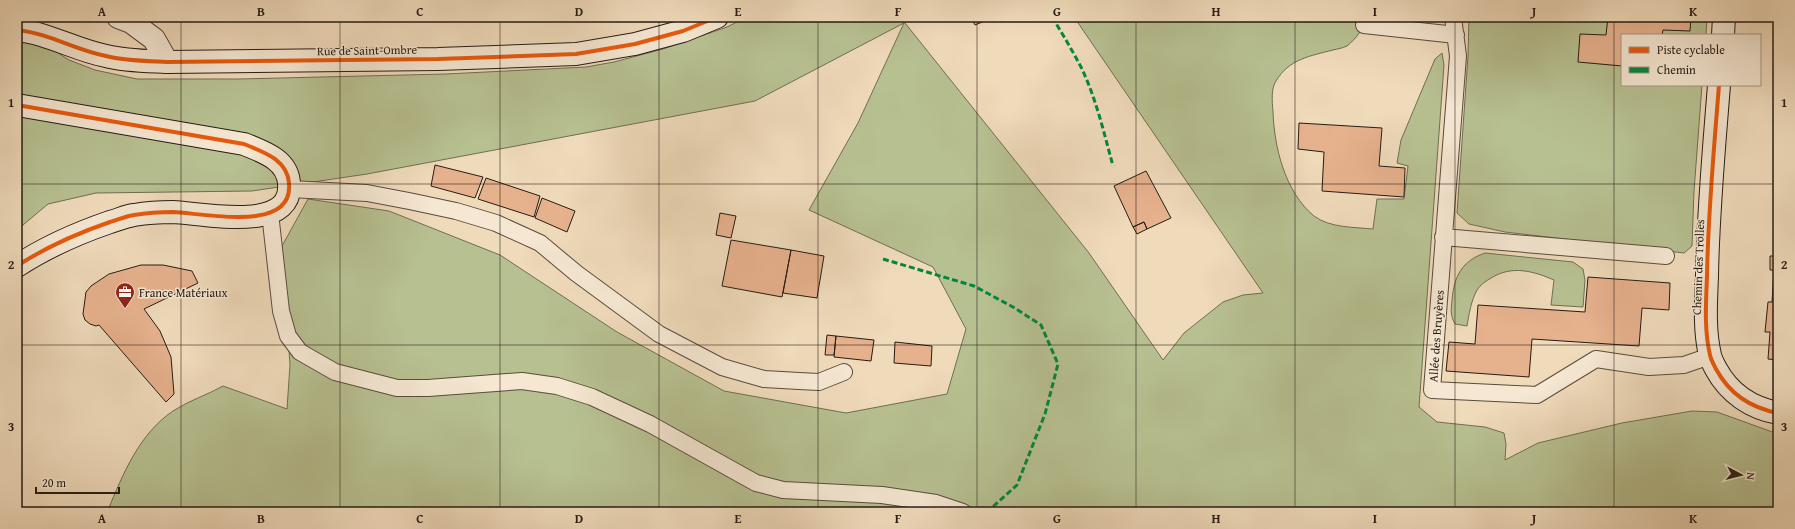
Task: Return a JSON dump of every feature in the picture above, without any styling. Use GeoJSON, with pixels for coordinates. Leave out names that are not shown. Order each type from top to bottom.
{"type":"FeatureCollection","features":[{"type":"Feature","properties":{"kind":"street"},"geometry":{"type":"LineString","coordinates":[[118,17],[131,22],[154,39],[167,62]]}},
{"type":"Feature","properties":{"kind":"street","name":"Rue de Saint-Ombre"},"geometry":{"type":"LineString","coordinates":[[17,30],[32,31],[106,56],[134,61],[167,62],[438,59],[576,54],[635,44],[683,31],[717,17]]}},
{"type":"Feature","properties":{"kind":"street"},"geometry":{"type":"LineString","coordinates":[[1723,34],[1724,17]]}},
{"type":"Feature","properties":{"kind":"street","name":"Chemin des Trolles"},"geometry":{"type":"LineString","coordinates":[[1719,86],[1707,262],[1706,321],[1710,356],[1720,376],[1734,392],[1749,404],[1778,413]]}},
{"type":"Feature","properties":{"kind":"street"},"geometry":{"type":"LineString","coordinates":[[17,105],[244,144],[280,162],[288,176],[290,189],[282,206],[270,214],[250,218],[172,212],[132,215],[100,225],[19,260]]}},
{"type":"Feature","properties":{"kind":"lane","name":"Allée des Bruyères"},"geometry":{"type":"LineString","coordinates":[[1453,17],[1458,56],[1432,390],[1537,395],[1596,359],[1649,367],[1684,365],[1710,356]]}},
{"type":"Feature","properties":{"kind":"lane"},"geometry":{"type":"LineString","coordinates":[[1364,25],[1456,35]]}},
{"type":"Feature","properties":{"kind":"lane"},"geometry":{"type":"LineString","coordinates":[[290,189],[366,193],[456,211],[496,223],[540,243],[576,274],[659,334],[722,367],[764,379],[812,382],[819,382],[844,372]]}},
{"type":"Feature","properties":{"kind":"lane"},"geometry":{"type":"LineString","coordinates":[[270,214],[281,312],[288,336],[300,352],[335,372],[397,388],[428,388],[522,381],[557,386],[592,397],[650,424],[756,483],[783,490],[882,494],[936,503],[963,512]]}},
{"type":"Feature","properties":{"kind":"lane"},"geometry":{"type":"LineString","coordinates":[[1443,237],[1666,256]]}},
{"type":"Feature","properties":{"kind":"green space"},"geometry":{"type":"Polygon","coordinates":[[[747,17],[904,17],[905,23],[1089,253],[1163,360],[1184,333],[1223,302],[1243,295],[1263,293],[1074,17],[1369,17],[1360,33],[1347,46],[1316,54],[1301,60],[1294,63],[1281,74],[1274,84],[1273,91],[1272,104],[1274,125],[1283,168],[1296,195],[1304,206],[1314,216],[1327,223],[1373,229],[1377,199],[1404,199],[1408,166],[1397,163],[1401,140],[1435,59],[1442,53],[1444,65],[1419,407],[1437,422],[1485,427],[1504,433],[1506,444],[1505,460],[1538,443],[1622,423],[1692,411],[1717,412],[1778,434],[1778,512],[106,512],[126,469],[141,443],[161,420],[179,407],[223,386],[287,409],[290,365],[282,246],[308,199],[389,211],[500,255],[617,332],[724,391],[846,413],[947,394],[966,329],[933,267],[809,210],[858,123],[904,23],[755,101],[367,174],[252,191],[96,193],[48,204],[17,230],[17,26],[69,60],[95,70],[137,79],[239,79],[446,74],[586,67],[614,62],[663,49],[727,27],[747,17]]]}},
{"type":"Feature","properties":{"kind":"green space"},"geometry":{"type":"Polygon","coordinates":[[[1469,17],[1707,17],[1706,34],[1621,34],[1621,86],[1702,86],[1694,191],[1692,246],[1684,253],[1505,232],[1469,224],[1457,213],[1468,56],[1469,17]]]}},
{"type":"Feature","properties":{"kind":"green space"},"geometry":{"type":"Polygon","coordinates":[[[1485,253],[1573,262],[1583,269],[1585,280],[1583,307],[1551,305],[1554,280],[1530,272],[1507,272],[1491,278],[1478,288],[1469,312],[1467,326],[1455,324],[1452,318],[1451,309],[1453,291],[1457,277],[1470,260],[1485,253]]]}},
{"type":"Feature","properties":{"kind":"building"},"geometry":{"type":"Polygon","coordinates":[[[971,17],[994,17],[975,25],[971,17]]]}},
{"type":"Feature","properties":{"kind":"building"},"geometry":{"type":"Polygon","coordinates":[[[1608,17],[1691,17],[1690,31],[1663,30],[1662,34],[1621,34],[1621,66],[1578,62],[1580,34],[1606,35],[1608,17]]]}},
{"type":"Feature","properties":{"kind":"building"},"geometry":{"type":"Polygon","coordinates":[[[1299,123],[1382,128],[1379,166],[1405,168],[1404,197],[1322,191],[1324,152],[1298,149],[1299,123]]]}},
{"type":"Feature","properties":{"kind":"building"},"geometry":{"type":"Polygon","coordinates":[[[435,165],[483,177],[475,198],[431,186],[435,165]]]}},
{"type":"Feature","properties":{"kind":"building"},"geometry":{"type":"Polygon","coordinates":[[[1146,171],[1171,218],[1147,229],[1144,222],[1133,227],[1114,186],[1146,171]]]}},
{"type":"Feature","properties":{"kind":"building"},"geometry":{"type":"Polygon","coordinates":[[[486,178],[540,196],[534,217],[478,199],[486,178]]]}},
{"type":"Feature","properties":{"kind":"building"},"geometry":{"type":"Polygon","coordinates":[[[542,198],[575,211],[567,232],[535,218],[542,198]]]}},
{"type":"Feature","properties":{"kind":"building"},"geometry":{"type":"Polygon","coordinates":[[[720,213],[736,216],[731,238],[716,235],[720,213]]]}},
{"type":"Feature","properties":{"kind":"building"},"geometry":{"type":"Polygon","coordinates":[[[1144,222],[1147,229],[1137,234],[1133,227],[1144,222]]]}},
{"type":"Feature","properties":{"kind":"building"},"geometry":{"type":"Polygon","coordinates":[[[1777,225],[1778,360],[1768,359],[1770,332],[1765,332],[1768,302],[1772,302],[1774,270],[1770,270],[1770,256],[1775,256],[1777,225]]]}},
{"type":"Feature","properties":{"kind":"building"},"geometry":{"type":"Polygon","coordinates":[[[731,240],[791,250],[782,297],[722,286],[731,240]]]}},
{"type":"Feature","properties":{"kind":"building"},"geometry":{"type":"Polygon","coordinates":[[[791,250],[824,256],[817,298],[783,293],[791,250]]]}},
{"type":"Feature","properties":{"kind":"building"},"geometry":{"type":"Polygon","coordinates":[[[141,265],[163,265],[192,271],[198,283],[144,309],[160,331],[171,357],[174,394],[166,402],[99,325],[96,326],[90,324],[85,320],[83,314],[86,292],[91,286],[109,274],[141,265]]]}},
{"type":"Feature","properties":{"kind":"building"},"geometry":{"type":"Polygon","coordinates":[[[1588,277],[1670,283],[1669,310],[1642,308],[1639,346],[1532,339],[1529,377],[1446,371],[1449,342],[1475,344],[1478,305],[1585,312],[1588,277]]]}},
{"type":"Feature","properties":{"kind":"building"},"geometry":{"type":"Polygon","coordinates":[[[827,335],[836,336],[834,355],[825,355],[827,335]]]}},
{"type":"Feature","properties":{"kind":"building"},"geometry":{"type":"Polygon","coordinates":[[[836,336],[874,340],[871,361],[834,357],[836,336]]]}},
{"type":"Feature","properties":{"kind":"building"},"geometry":{"type":"Polygon","coordinates":[[[895,342],[932,346],[931,366],[894,363],[895,342]]]}},
{"type":"Feature","properties":{"kind":"marked path"},"geometry":{"type":"LineString","coordinates":[[1052,17],[1081,67],[1091,91],[1113,166]]}},
{"type":"Feature","properties":{"kind":"marked path"},"geometry":{"type":"LineString","coordinates":[[883,259],[974,286],[1013,307],[1041,325],[1058,364],[1045,414],[1017,485],[987,512]]}},
{"type":"Feature","properties":{"kind":"cycle path"},"geometry":{"type":"LineString","coordinates":[[17,30],[40,34],[83,50],[121,59],[167,62],[438,59],[576,54],[635,44],[683,31],[717,17]]}},
{"type":"Feature","properties":{"kind":"cycle path"},"geometry":{"type":"LineString","coordinates":[[1719,86],[1709,228],[1706,316],[1708,345],[1711,359],[1716,369],[1721,378],[1734,392],[1750,403],[1768,411],[1778,413]]}},
{"type":"Feature","properties":{"kind":"cycle path"},"geometry":{"type":"LineString","coordinates":[[17,105],[244,144],[279,162],[284,168],[289,183],[287,199],[277,209],[262,215],[224,217],[173,212],[131,216],[98,226],[74,236],[39,253],[17,266]]}},
{"type":"Feature","properties":{"kind":"place","name":"France Matériaux"},"geometry":{"type":"Point","coordinates":[125,309]}}]}
